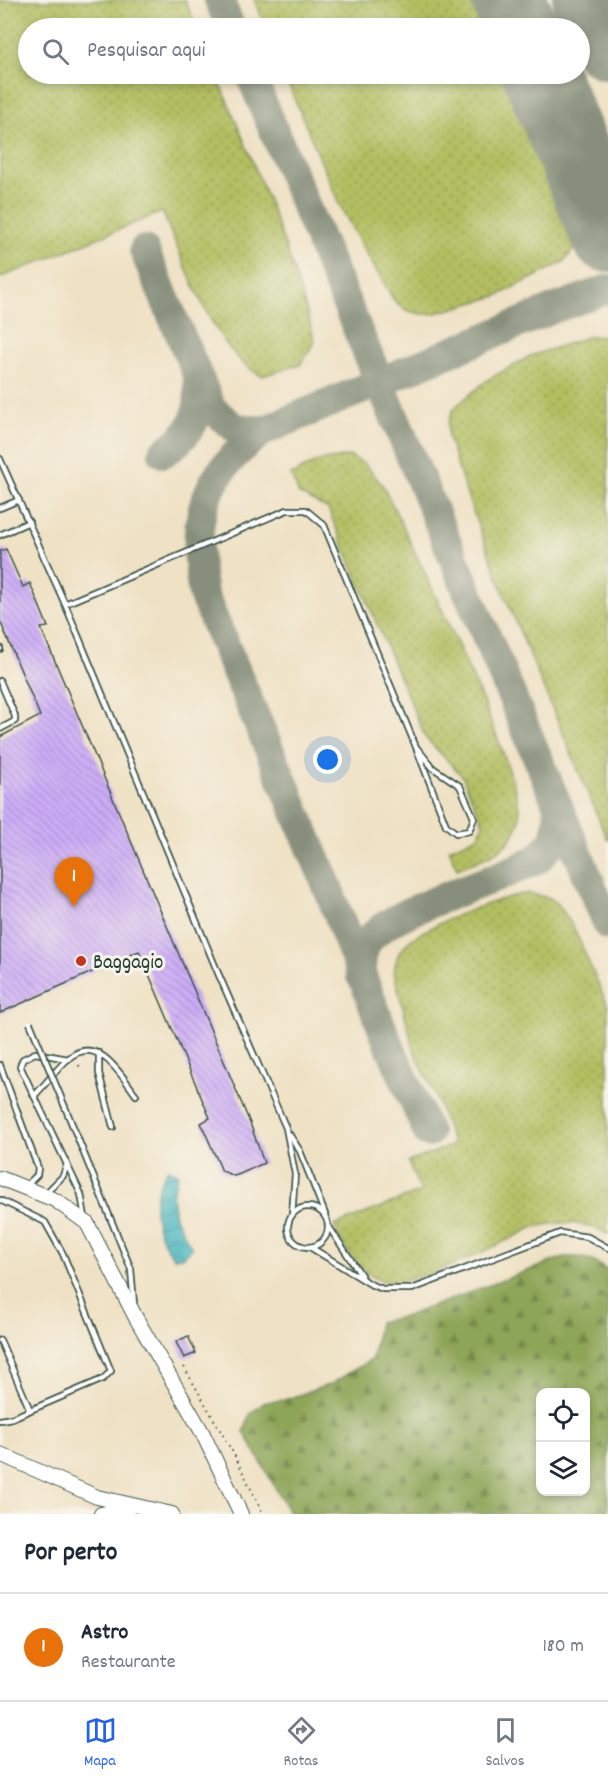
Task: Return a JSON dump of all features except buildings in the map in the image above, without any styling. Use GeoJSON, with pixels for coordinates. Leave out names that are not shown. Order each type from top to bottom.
{"type":"FeatureCollection","features":[{"type":"Feature","properties":{"kind":"main road"},"geometry":{"type":"LineString","coordinates":[[0,1178],[66,1206],[87,1223],[136,1318],[202,1432],[241,1514]]}},
{"type":"Feature","properties":{"kind":"main road"},"geometry":{"type":"LineString","coordinates":[[0,1454],[97,1497],[172,1514]]}},
{"type":"Feature","properties":{"kind":"main road"},"geometry":{"type":"LineString","coordinates":[[100,1514],[134,1507]]}},
{"type":"Feature","properties":{"kind":"lane"},"geometry":{"type":"LineString","coordinates":[[0,459],[65,604],[218,973],[286,1128],[300,1151],[329,1227],[363,1277]]}},
{"type":"Feature","properties":{"kind":"lane"},"geometry":{"type":"LineString","coordinates":[[0,508],[19,500]]}},
{"type":"Feature","properties":{"kind":"lane"},"geometry":{"type":"LineString","coordinates":[[65,604],[287,510],[306,510],[324,525],[448,828],[460,834],[469,831],[474,818],[463,790],[457,783],[433,768],[416,747]]}},
{"type":"Feature","properties":{"kind":"lane"},"geometry":{"type":"LineString","coordinates":[[0,535],[29,522]]}},
{"type":"Feature","properties":{"kind":"lane"},"geometry":{"type":"LineString","coordinates":[[0,681],[15,716],[15,721],[0,729]]}},
{"type":"Feature","properties":{"kind":"lane"},"geometry":{"type":"LineString","coordinates":[[30,1023],[131,1269],[136,1318]]}},
{"type":"Feature","properties":{"kind":"lane"},"geometry":{"type":"LineString","coordinates":[[34,1096],[68,1059],[83,1052],[99,1053],[111,1062],[136,1095]]}},
{"type":"Feature","properties":{"kind":"lane"},"geometry":{"type":"LineString","coordinates":[[68,1059],[35,1053],[23,1059],[20,1066],[81,1194],[87,1223]]}},
{"type":"Feature","properties":{"kind":"lane"},"geometry":{"type":"LineString","coordinates":[[99,1053],[99,1073],[113,1127]]}},
{"type":"Feature","properties":{"kind":"lane"},"geometry":{"type":"LineString","coordinates":[[0,1065],[38,1168],[32,1182],[23,1187]]}},
{"type":"Feature","properties":{"kind":"lane"},"geometry":{"type":"LineString","coordinates":[[286,1128],[295,1174],[292,1215],[288,1226],[291,1237],[299,1245],[310,1248],[383,1289],[412,1289],[560,1233],[588,1238],[608,1248]]}},
{"type":"Feature","properties":{"kind":"lane"},"geometry":{"type":"LineString","coordinates":[[41,1195],[57,1185],[67,1164]]}},
{"type":"Feature","properties":{"kind":"lane"},"geometry":{"type":"LineString","coordinates":[[0,1200],[45,1222],[63,1254],[111,1371],[103,1379],[7,1420],[0,1420]]}},
{"type":"Feature","properties":{"kind":"lane"},"geometry":{"type":"LineString","coordinates":[[292,1215],[306,1207],[317,1209],[326,1216]]}},
{"type":"Feature","properties":{"kind":"lane"},"geometry":{"type":"LineString","coordinates":[[310,1248],[326,1238],[329,1227]]}},
{"type":"Feature","properties":{"kind":"lane"},"geometry":{"type":"LineString","coordinates":[[0,1340],[30,1410]]}},
{"type":"Feature","properties":{"kind":"path"},"geometry":{"type":"LineString","coordinates":[[184,1367],[236,1458],[263,1514]]}},
{"type":"Feature","properties":{"kind":"green space"},"geometry":{"type":"Polygon","coordinates":[[[0,0],[185,0],[193,18],[18,18],[18,84],[220,84],[295,273],[315,342],[300,365],[262,376],[245,365],[215,327],[202,304],[162,212],[0,278],[0,0]]]}},
{"type":"Feature","properties":{"kind":"green space"},"geometry":{"type":"Polygon","coordinates":[[[254,0],[495,0],[503,18],[262,18],[254,0]]]}},
{"type":"Feature","properties":{"kind":"green space"},"geometry":{"type":"Polygon","coordinates":[[[288,84],[530,84],[581,203],[584,230],[580,241],[564,262],[497,296],[433,314],[420,314],[406,310],[395,302],[338,202],[288,84]]]}},
{"type":"Feature","properties":{"kind":"green space"},"geometry":{"type":"Polygon","coordinates":[[[591,336],[608,337],[608,841],[504,594],[448,437],[448,424],[453,409],[487,380],[530,356],[591,336]]]}},
{"type":"Feature","properties":{"kind":"green space"},"geometry":{"type":"Polygon","coordinates":[[[350,456],[365,464],[384,487],[440,605],[487,712],[506,761],[517,799],[519,822],[510,841],[495,853],[457,869],[449,849],[478,836],[483,824],[462,776],[425,737],[328,509],[299,494],[291,475],[318,461],[350,456]]]}},
{"type":"Feature","properties":{"kind":"green space"},"geometry":{"type":"Polygon","coordinates":[[[528,893],[550,898],[558,904],[573,926],[608,1006],[608,1234],[572,1223],[534,1227],[435,1272],[396,1282],[382,1281],[366,1272],[352,1259],[334,1226],[421,1191],[408,1162],[453,1145],[437,1100],[414,1051],[394,973],[398,956],[403,947],[426,930],[481,906],[528,893]]]}},
{"type":"Feature","properties":{"kind":"green space"},"geometry":{"type":"Polygon","coordinates":[[[564,1257],[588,1259],[608,1271],[608,1514],[290,1514],[244,1432],[250,1414],[265,1402],[284,1400],[331,1384],[372,1359],[379,1322],[406,1316],[564,1257]]]}},
{"type":"Feature","properties":{"kind":"water"},"geometry":{"type":"Polygon","coordinates":[[[168,1169],[178,1173],[172,1196],[175,1217],[192,1248],[183,1257],[173,1257],[166,1246],[155,1213],[157,1191],[168,1169]]]}},
{"type":"Feature","properties":{"kind":"taxiway"},"geometry":{"type":"LineString","coordinates":[[219,0],[227,18]]}},
{"type":"Feature","properties":{"kind":"taxiway"},"geometry":{"type":"LineString","coordinates":[[254,84],[608,925]]}},
{"type":"Feature","properties":{"kind":"taxiway"},"geometry":{"type":"LineString","coordinates":[[144,250],[212,409],[235,428],[263,431]]}},
{"type":"Feature","properties":{"kind":"taxiway"},"geometry":{"type":"LineString","coordinates":[[428,1133],[384,1033],[324,878],[203,594],[199,568],[200,522],[213,483],[242,448],[263,431],[553,309],[608,289]]}},
{"type":"Feature","properties":{"kind":"taxiway"},"geometry":{"type":"LineString","coordinates":[[163,453],[181,439],[193,423],[198,404],[198,381]]}},
{"type":"Feature","properties":{"kind":"taxiway"},"geometry":{"type":"LineString","coordinates":[[361,976],[364,948],[369,940],[399,917],[539,858],[556,838],[559,808]]}},
{"type":"Feature","properties":{"kind":"runway"},"geometry":{"type":"LineString","coordinates":[[509,0],[517,18]]}},
{"type":"Feature","properties":{"kind":"runway"},"geometry":{"type":"LineString","coordinates":[[590,0],[608,42]]}},
{"type":"Feature","properties":{"kind":"runway"},"geometry":{"type":"LineString","coordinates":[[544,84],[608,235]]}},
{"type":"Feature","properties":{"kind":"place","name":"Astro"},"geometry":{"type":"Point","coordinates":[74,907]}},
{"type":"Feature","properties":{"kind":"place","name":"Baggagio"},"geometry":{"type":"Point","coordinates":[81,961]}}]}
